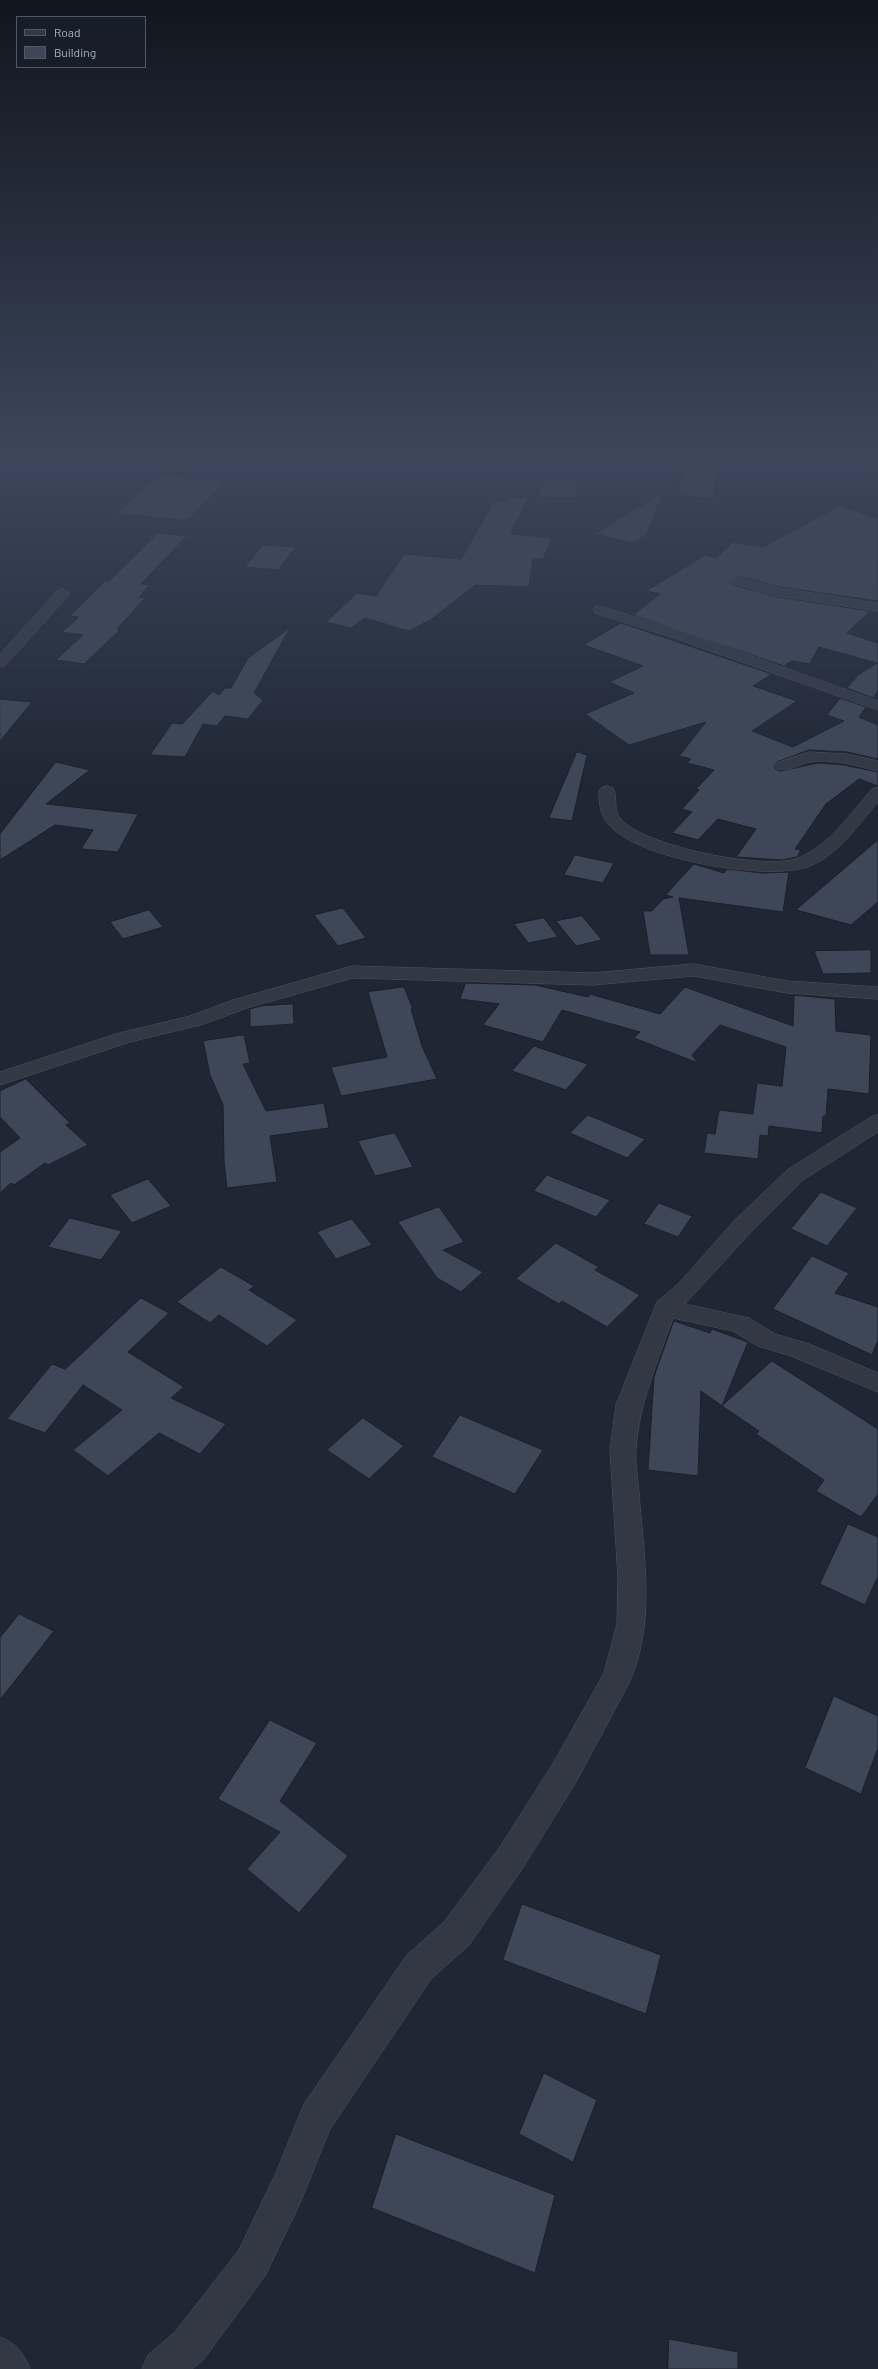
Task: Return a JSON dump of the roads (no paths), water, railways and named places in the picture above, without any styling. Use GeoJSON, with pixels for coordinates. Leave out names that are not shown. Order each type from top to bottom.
{"type":"FeatureCollection","features":[{"type":"Feature","properties":{"kind":"street"},"geometry":{"type":"LineString","coordinates":[[738,581],[778,592],[878,607]]}},
{"type":"Feature","properties":{"kind":"street"},"geometry":{"type":"LineString","coordinates":[[0,664],[41,615],[63,593]]}},
{"type":"Feature","properties":{"kind":"street"},"geometry":{"type":"LineString","coordinates":[[600,610],[679,635],[878,706]]}},
{"type":"Feature","properties":{"kind":"street"},"geometry":{"type":"LineString","coordinates":[[783,766],[809,757],[847,759],[878,766]]}},
{"type":"Feature","properties":{"kind":"street"},"geometry":{"type":"LineString","coordinates":[[607,791],[607,811],[618,825],[648,841],[712,861],[779,867],[799,864],[817,856],[851,825],[878,792]]}},
{"type":"Feature","properties":{"kind":"street"},"geometry":{"type":"LineString","coordinates":[[0,1078],[123,1038],[197,1020],[247,1002],[352,972],[592,979],[694,970],[787,987],[878,993]]}},
{"type":"Feature","properties":{"kind":"street"},"geometry":{"type":"LineString","coordinates":[[162,2369],[189,2346],[252,2263],[288,2188],[317,2117],[419,1966],[457,1933],[511,1858],[565,1772],[618,1676],[631,1624],[632,1577],[623,1450],[629,1405],[665,1308],[688,1288],[742,1227],[795,1175],[871,1134]]}},
{"type":"Feature","properties":{"kind":"street"},"geometry":{"type":"LineString","coordinates":[[665,1308],[740,1324],[767,1340],[800,1350],[878,1383]]}},
{"type":"Feature","properties":{"kind":"street"},"geometry":{"type":"LineString","coordinates":[[0,2357],[10,2369]]}}]}
